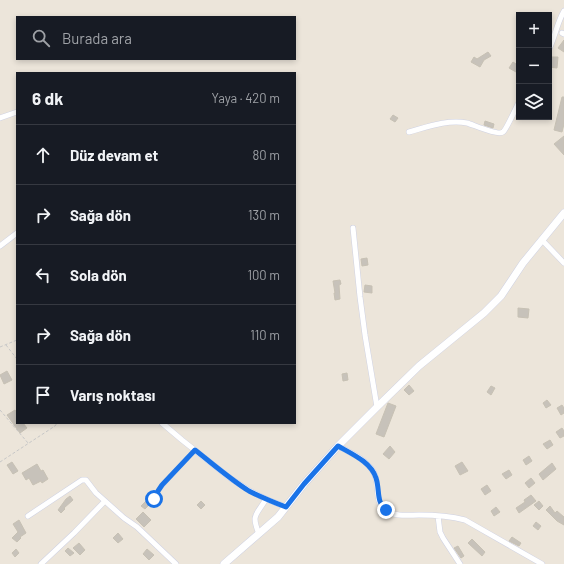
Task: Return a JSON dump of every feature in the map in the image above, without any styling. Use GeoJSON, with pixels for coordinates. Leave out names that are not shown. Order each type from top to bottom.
{"type":"FeatureCollection","features":[{"type":"Feature","properties":{"kind":"street"},"geometry":{"type":"LineString","coordinates":[[549,48],[559,18],[564,11]]}},
{"type":"Feature","properties":{"kind":"street"},"geometry":{"type":"LineString","coordinates":[[409,132],[440,124],[460,122],[475,125],[495,133],[500,133],[503,132],[516,108]]}},
{"type":"Feature","properties":{"kind":"street"},"geometry":{"type":"LineString","coordinates":[[0,118],[16,112]]}},
{"type":"Feature","properties":{"kind":"street"},"geometry":{"type":"LineString","coordinates":[[224,564],[278,517],[304,484],[338,446],[377,407],[420,366],[484,313],[500,296],[523,263],[564,213]]}},
{"type":"Feature","properties":{"kind":"street"},"geometry":{"type":"LineString","coordinates":[[353,228],[364,335],[377,407]]}},
{"type":"Feature","properties":{"kind":"street"},"geometry":{"type":"LineString","coordinates":[[0,246],[16,234]]}},
{"type":"Feature","properties":{"kind":"street"},"geometry":{"type":"LineString","coordinates":[[542,240],[564,263]]}},
{"type":"Feature","properties":{"kind":"street"},"geometry":{"type":"LineString","coordinates":[[163,424],[230,478],[250,491],[286,507]]}},
{"type":"Feature","properties":{"kind":"street"},"geometry":{"type":"LineString","coordinates":[[338,446],[355,455],[373,471],[376,477],[378,498],[381,505],[386,510],[394,514],[438,516],[465,520],[542,564]]}},
{"type":"Feature","properties":{"kind":"street"},"geometry":{"type":"LineString","coordinates":[[28,516],[86,480],[105,501],[124,518],[137,527],[176,564]]}},
{"type":"Feature","properties":{"kind":"street"},"geometry":{"type":"LineString","coordinates":[[259,534],[255,523],[255,516],[266,499]]}},
{"type":"Feature","properties":{"kind":"street"},"geometry":{"type":"LineString","coordinates":[[41,564],[105,501]]}},
{"type":"Feature","properties":{"kind":"street"},"geometry":{"type":"LineString","coordinates":[[438,516],[440,532],[460,564]]}},
{"type":"Feature","properties":{"kind":"lane"},"geometry":{"type":"LineString","coordinates":[[154,505],[154,499],[158,491],[195,450]]}},
{"type":"Feature","properties":{"kind":"path"},"geometry":{"type":"LineString","coordinates":[[0,347],[16,340]]}},
{"type":"Feature","properties":{"kind":"path"},"geometry":{"type":"LineString","coordinates":[[5,345],[16,358]]}},
{"type":"Feature","properties":{"kind":"path"},"geometry":{"type":"LineString","coordinates":[[0,410],[28,444]]}},
{"type":"Feature","properties":{"kind":"path"},"geometry":{"type":"LineString","coordinates":[[0,462],[56,424]]}},
{"type":"Feature","properties":{"kind":"building"},"geometry":{"type":"Polygon","coordinates":[[[564,40],[564,52],[558,48],[564,40]]]}},
{"type":"Feature","properties":{"kind":"building"},"geometry":{"type":"Polygon","coordinates":[[[488,52],[491,56],[484,60],[480,67],[471,62],[474,57],[477,59],[488,52]]]}},
{"type":"Feature","properties":{"kind":"building"},"geometry":{"type":"Polygon","coordinates":[[[552,57],[558,57],[557,68],[552,67],[552,57]]]}},
{"type":"Feature","properties":{"kind":"building"},"geometry":{"type":"Polygon","coordinates":[[[513,62],[516,64],[516,72],[509,68],[513,62]]]}},
{"type":"Feature","properties":{"kind":"building"},"geometry":{"type":"Polygon","coordinates":[[[562,97],[564,97],[564,124],[562,132],[554,130],[562,97]]]}},
{"type":"Feature","properties":{"kind":"building"},"geometry":{"type":"Polygon","coordinates":[[[393,115],[398,118],[395,122],[390,119],[393,115]]]}},
{"type":"Feature","properties":{"kind":"building"},"geometry":{"type":"Polygon","coordinates":[[[485,121],[494,124],[493,128],[484,125],[485,121]]]}},
{"type":"Feature","properties":{"kind":"building"},"geometry":{"type":"Polygon","coordinates":[[[564,136],[564,155],[554,144],[564,136]]]}},
{"type":"Feature","properties":{"kind":"building"},"geometry":{"type":"Polygon","coordinates":[[[367,258],[368,265],[362,266],[361,259],[367,258]]]}},
{"type":"Feature","properties":{"kind":"building"},"geometry":{"type":"Polygon","coordinates":[[[340,280],[340,299],[335,300],[333,281],[340,280]]]}},
{"type":"Feature","properties":{"kind":"building"},"geometry":{"type":"Polygon","coordinates":[[[365,285],[372,286],[372,293],[364,292],[365,285]]]}},
{"type":"Feature","properties":{"kind":"building"},"geometry":{"type":"Polygon","coordinates":[[[518,308],[529,309],[528,318],[518,317],[518,308]]]}},
{"type":"Feature","properties":{"kind":"building"},"geometry":{"type":"Polygon","coordinates":[[[7,371],[12,380],[4,384],[0,375],[7,371]]]}},
{"type":"Feature","properties":{"kind":"building"},"geometry":{"type":"Polygon","coordinates":[[[347,373],[348,380],[343,381],[342,374],[347,373]]]}},
{"type":"Feature","properties":{"kind":"building"},"geometry":{"type":"Polygon","coordinates":[[[409,385],[414,391],[409,395],[404,390],[409,385]]]}},
{"type":"Feature","properties":{"kind":"building"},"geometry":{"type":"Polygon","coordinates":[[[491,386],[495,388],[491,395],[487,392],[491,386]]]}},
{"type":"Feature","properties":{"kind":"building"},"geometry":{"type":"Polygon","coordinates":[[[547,400],[551,405],[546,408],[543,403],[547,400]]]}},
{"type":"Feature","properties":{"kind":"building"},"geometry":{"type":"Polygon","coordinates":[[[388,403],[396,406],[384,437],[376,434],[388,403]]]}},
{"type":"Feature","properties":{"kind":"building"},"geometry":{"type":"Polygon","coordinates":[[[562,405],[564,408],[564,413],[561,415],[557,408],[562,405]]]}},
{"type":"Feature","properties":{"kind":"building"},"geometry":{"type":"Polygon","coordinates":[[[15,410],[16,424],[24,424],[27,428],[20,433],[7,415],[15,410]]]}},
{"type":"Feature","properties":{"kind":"building"},"geometry":{"type":"Polygon","coordinates":[[[562,428],[564,431],[564,436],[560,438],[556,432],[562,428]]]}},
{"type":"Feature","properties":{"kind":"building"},"geometry":{"type":"Polygon","coordinates":[[[550,440],[553,445],[547,449],[543,444],[550,440]]]}},
{"type":"Feature","properties":{"kind":"building"},"geometry":{"type":"Polygon","coordinates":[[[390,446],[395,452],[389,459],[383,454],[390,446]]]}},
{"type":"Feature","properties":{"kind":"building"},"geometry":{"type":"Polygon","coordinates":[[[529,456],[532,461],[526,465],[523,460],[529,456]]]}},
{"type":"Feature","properties":{"kind":"building"},"geometry":{"type":"Polygon","coordinates":[[[12,462],[18,471],[13,474],[7,465],[12,462]]]}},
{"type":"Feature","properties":{"kind":"building"},"geometry":{"type":"Polygon","coordinates":[[[462,462],[468,471],[460,475],[455,466],[462,462]]]}},
{"type":"Feature","properties":{"kind":"building"},"geometry":{"type":"Polygon","coordinates":[[[552,463],[556,469],[543,480],[539,474],[552,463]]]}},
{"type":"Feature","properties":{"kind":"building"},"geometry":{"type":"Polygon","coordinates":[[[37,464],[41,471],[43,470],[48,479],[42,483],[41,481],[33,485],[29,478],[26,480],[22,473],[37,464]]]}},
{"type":"Feature","properties":{"kind":"building"},"geometry":{"type":"Polygon","coordinates":[[[509,470],[512,475],[506,479],[502,474],[509,470]]]}},
{"type":"Feature","properties":{"kind":"building"},"geometry":{"type":"Polygon","coordinates":[[[531,478],[535,483],[529,488],[525,483],[531,478]]]}},
{"type":"Feature","properties":{"kind":"building"},"geometry":{"type":"Polygon","coordinates":[[[487,485],[491,491],[485,495],[481,489],[487,485]]]}},
{"type":"Feature","properties":{"kind":"building"},"geometry":{"type":"Polygon","coordinates":[[[531,495],[536,501],[519,513],[516,508],[525,502],[524,500],[531,495]]]}},
{"type":"Feature","properties":{"kind":"building"},"geometry":{"type":"Polygon","coordinates":[[[70,496],[73,500],[61,513],[58,510],[70,496]]]}},
{"type":"Feature","properties":{"kind":"building"},"geometry":{"type":"Polygon","coordinates":[[[146,501],[150,504],[145,509],[141,506],[146,501]]]}},
{"type":"Feature","properties":{"kind":"building"},"geometry":{"type":"Polygon","coordinates":[[[201,501],[205,505],[201,509],[197,505],[201,501]]]}},
{"type":"Feature","properties":{"kind":"building"},"geometry":{"type":"Polygon","coordinates":[[[539,501],[543,506],[539,510],[534,505],[539,501]]]}},
{"type":"Feature","properties":{"kind":"building"},"geometry":{"type":"Polygon","coordinates":[[[550,506],[555,513],[557,511],[564,517],[564,525],[557,521],[546,510],[550,506]]]}},
{"type":"Feature","properties":{"kind":"building"},"geometry":{"type":"Polygon","coordinates":[[[496,507],[500,512],[494,516],[491,511],[496,507]]]}},
{"type":"Feature","properties":{"kind":"building"},"geometry":{"type":"Polygon","coordinates":[[[143,512],[151,520],[144,527],[136,519],[143,512]]]}},
{"type":"Feature","properties":{"kind":"building"},"geometry":{"type":"Polygon","coordinates":[[[19,520],[26,533],[20,537],[21,538],[17,542],[12,538],[18,532],[13,524],[19,520]]]}},
{"type":"Feature","properties":{"kind":"building"},"geometry":{"type":"Polygon","coordinates":[[[536,522],[541,526],[538,530],[533,526],[536,522]]]}},
{"type":"Feature","properties":{"kind":"building"},"geometry":{"type":"Polygon","coordinates":[[[118,533],[123,539],[118,543],[113,538],[118,533]]]}},
{"type":"Feature","properties":{"kind":"building"},"geometry":{"type":"Polygon","coordinates":[[[512,537],[521,543],[519,546],[509,541],[512,537]]]}},
{"type":"Feature","properties":{"kind":"building"},"geometry":{"type":"Polygon","coordinates":[[[472,539],[485,552],[482,556],[468,543],[472,539]]]}},
{"type":"Feature","properties":{"kind":"building"},"geometry":{"type":"Polygon","coordinates":[[[79,543],[85,550],[80,555],[73,548],[79,543]]]}},
{"type":"Feature","properties":{"kind":"building"},"geometry":{"type":"Polygon","coordinates":[[[458,546],[464,556],[461,558],[454,548],[458,546]]]}},
{"type":"Feature","properties":{"kind":"building"},"geometry":{"type":"Polygon","coordinates":[[[68,548],[74,553],[70,556],[65,551],[68,548]]]}},
{"type":"Feature","properties":{"kind":"building"},"geometry":{"type":"Polygon","coordinates":[[[16,549],[19,553],[15,557],[12,553],[16,549]]]}},
{"type":"Feature","properties":{"kind":"building"},"geometry":{"type":"Polygon","coordinates":[[[147,549],[154,555],[149,560],[143,554],[147,549]]]}},
{"type":"Feature","properties":{"kind":"route"},"geometry":{"type":"LineString","coordinates":[[154,499],[162,485],[195,450],[230,478],[250,491],[286,507],[304,484],[338,446],[355,455],[373,471],[376,477],[378,498],[381,505],[386,510]]}}]}
